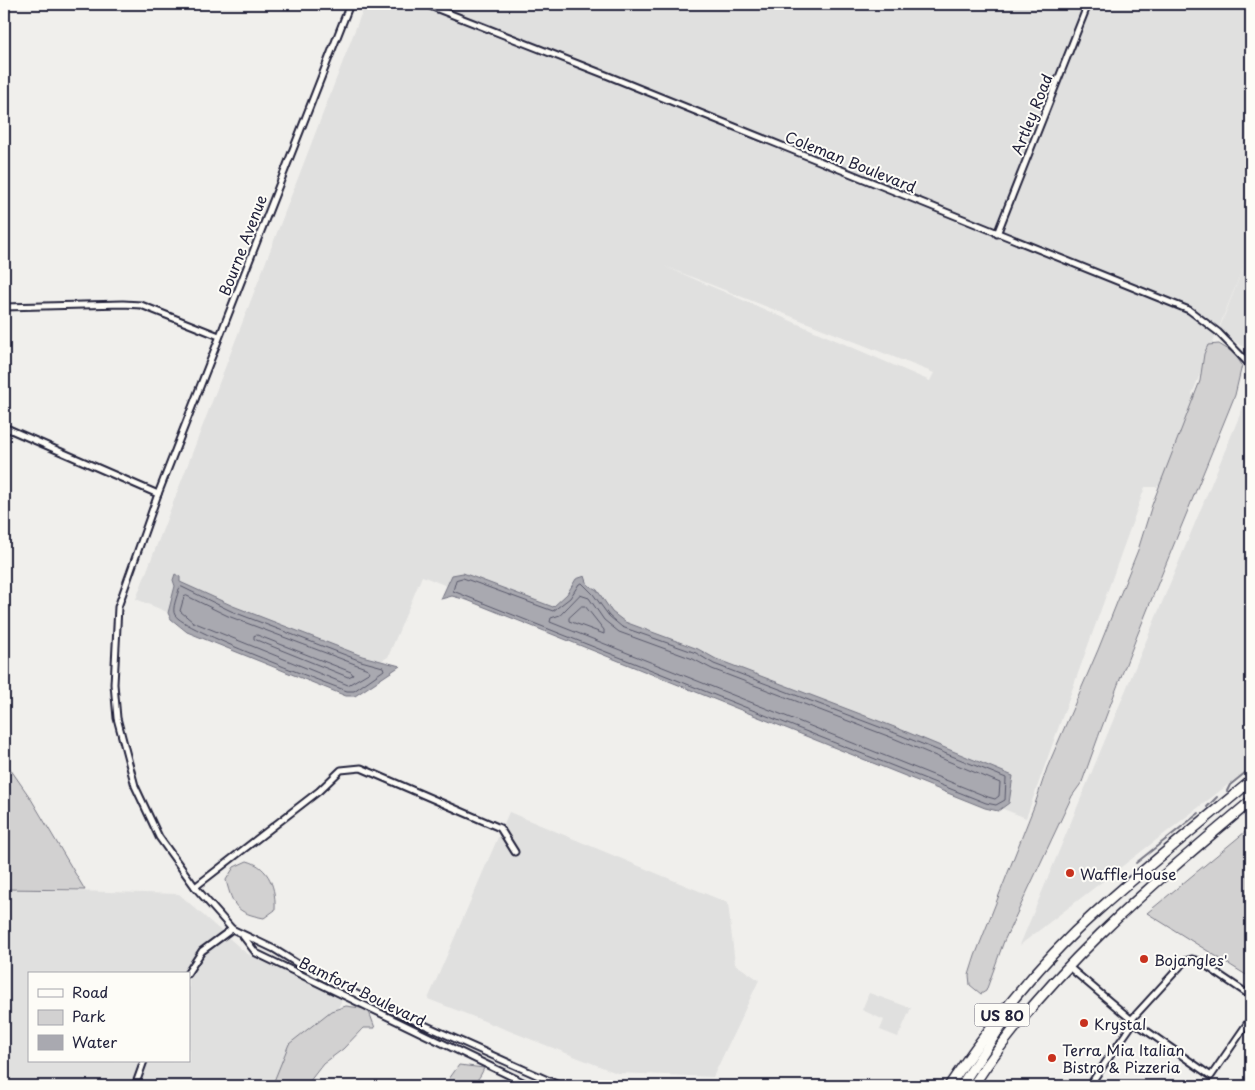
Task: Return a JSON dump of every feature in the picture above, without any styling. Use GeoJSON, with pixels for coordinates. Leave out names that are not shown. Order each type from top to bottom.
{"type":"FeatureCollection","features":[{"type":"Feature","properties":{"kind":"main road","name":"US 80"},"geometry":{"type":"LineString","coordinates":[[949,1085],[976,1047],[1027,985],[1094,914],[1251,781]]}},
{"type":"Feature","properties":{"kind":"main road","name":"US 80"},"geometry":{"type":"LineString","coordinates":[[972,1086],[978,1082],[1021,1021],[1109,925],[1251,801]]}},
{"type":"Feature","properties":{"kind":"main road"},"geometry":{"type":"LineString","coordinates":[[961,1086],[1027,985]]}},
{"type":"Feature","properties":{"kind":"street","name":"Bourne Avenue"},"geometry":{"type":"LineString","coordinates":[[158,494],[350,4]]}},
{"type":"Feature","properties":{"kind":"street","name":"Coleman Boulevard"},"geometry":{"type":"LineString","coordinates":[[425,4],[606,74],[997,234],[1189,310],[1218,332],[1251,366]]}},
{"type":"Feature","properties":{"kind":"street","name":"Artley Road"},"geometry":{"type":"LineString","coordinates":[[997,234],[1088,4]]}},
{"type":"Feature","properties":{"kind":"street"},"geometry":{"type":"LineString","coordinates":[[4,307],[123,304],[141,306],[219,336]]}},
{"type":"Feature","properties":{"kind":"street"},"geometry":{"type":"LineString","coordinates":[[4,427],[158,494]]}},
{"type":"Feature","properties":{"kind":"street","name":"Bamford Boulevard"},"geometry":{"type":"LineString","coordinates":[[158,494],[118,607],[114,684],[118,718],[135,786],[158,837],[195,887],[232,929],[274,949],[306,969],[373,1002],[561,1086]]}},
{"type":"Feature","properties":{"kind":"street"},"geometry":{"type":"LineString","coordinates":[[195,887],[319,792],[341,770],[350,768],[361,768],[500,828],[515,852]]}},
{"type":"Feature","properties":{"kind":"street"},"geometry":{"type":"LineString","coordinates":[[188,972],[202,951],[232,929]]}},
{"type":"Feature","properties":{"kind":"street","name":"Bamford Boulevard"},"geometry":{"type":"LineString","coordinates":[[241,934],[256,953],[531,1086]]}},
{"type":"Feature","properties":{"kind":"street"},"geometry":{"type":"LineString","coordinates":[[1089,1086],[1133,1021],[1185,961],[1192,959],[1199,961],[1251,996]]}},
{"type":"Feature","properties":{"kind":"street"},"geometry":{"type":"LineString","coordinates":[[1069,967],[1133,1021],[1211,1076],[1251,1018]]}},
{"type":"Feature","properties":{"kind":"street"},"geometry":{"type":"LineString","coordinates":[[135,1086],[144,1062]]}},
{"type":"Feature","properties":{"kind":"shaded area"},"geometry":{"type":"Polygon","coordinates":[[[365,4],[1251,4],[1251,351],[1218,332],[1247,258],[1192,394],[1196,399],[1167,478],[1157,487],[1145,487],[1026,818],[422,576],[388,657],[340,685],[136,599],[365,4]],[[664,266],[930,381],[934,373],[664,266]]]}},
{"type":"Feature","properties":{"kind":"shaded area"},"geometry":{"type":"Polygon","coordinates":[[[1251,388],[1251,767],[1020,945],[1251,388]]]}},
{"type":"Feature","properties":{"kind":"shaded area"},"geometry":{"type":"Polygon","coordinates":[[[509,812],[728,903],[735,964],[759,980],[713,1077],[617,1073],[428,999],[509,812]]]}},
{"type":"Feature","properties":{"kind":"shaded area"},"geometry":{"type":"Polygon","coordinates":[[[4,889],[179,894],[246,953],[343,998],[325,1033],[276,1086],[4,1086],[4,889]]]}},
{"type":"Feature","properties":{"kind":"shaded area"},"geometry":{"type":"Polygon","coordinates":[[[869,993],[911,1008],[898,1037],[880,1030],[884,1020],[862,1010],[869,993]]]}},
{"type":"Feature","properties":{"kind":"green space"},"geometry":{"type":"Polygon","coordinates":[[[1219,344],[1234,353],[1242,365],[1235,395],[1137,636],[1082,782],[1072,796],[1004,941],[986,991],[981,994],[970,985],[969,975],[975,956],[1035,804],[1047,768],[1098,650],[1138,550],[1152,505],[1200,381],[1204,354],[1208,345],[1219,344]]]}},
{"type":"Feature","properties":{"kind":"green space"},"geometry":{"type":"Polygon","coordinates":[[[4,760],[31,799],[85,890],[4,889],[4,760]]]}},
{"type":"Feature","properties":{"kind":"green space"},"geometry":{"type":"Polygon","coordinates":[[[1251,827],[1251,978],[1147,913],[1251,827]]]}},
{"type":"Feature","properties":{"kind":"green space"},"geometry":{"type":"Polygon","coordinates":[[[247,861],[261,868],[273,887],[275,910],[264,918],[242,911],[231,897],[226,880],[234,867],[247,861]]]}},
{"type":"Feature","properties":{"kind":"green space"},"geometry":{"type":"Polygon","coordinates":[[[346,1006],[368,1009],[375,1028],[363,1028],[343,1049],[323,1064],[306,1086],[272,1086],[289,1044],[331,1011],[346,1006]]]}},
{"type":"Feature","properties":{"kind":"green space"},"geometry":{"type":"Polygon","coordinates":[[[459,1065],[484,1068],[477,1080],[469,1085],[444,1086],[459,1065]]]}},
{"type":"Feature","properties":{"kind":"water"},"geometry":{"type":"Polygon","coordinates":[[[463,573],[553,607],[567,594],[576,579],[585,576],[588,585],[597,590],[612,612],[625,622],[698,649],[716,659],[897,728],[1013,776],[1009,803],[998,811],[985,808],[467,600],[452,596],[441,599],[452,575],[463,573]]]}},
{"type":"Feature","properties":{"kind":"water"},"geometry":{"type":"Polygon","coordinates":[[[175,574],[180,577],[180,582],[233,606],[362,656],[400,666],[355,696],[346,696],[187,632],[171,619],[168,613],[175,586],[173,580],[175,574]]]}},
{"type":"Feature","properties":{"kind":"waterway"},"geometry":{"type":"LineString","coordinates":[[1227,791],[1230,785],[1251,768]]}},
{"type":"Feature","properties":{"kind":"waterway"},"geometry":{"type":"LineString","coordinates":[[1207,807],[1217,797]]}},
{"type":"Feature","properties":{"kind":"waterway"},"geometry":{"type":"LineString","coordinates":[[1136,863],[1199,813]]}},
{"type":"Feature","properties":{"kind":"place","name":"Waffle House"},"geometry":{"type":"Point","coordinates":[1070,873]}},
{"type":"Feature","properties":{"kind":"place","name":"Bojangles'"},"geometry":{"type":"Point","coordinates":[1144,959]}},
{"type":"Feature","properties":{"kind":"place","name":"Krystal"},"geometry":{"type":"Point","coordinates":[1084,1023]}},
{"type":"Feature","properties":{"kind":"place","name":"Terra Mia Italian Bistro & Pizzeria"},"geometry":{"type":"Point","coordinates":[1052,1058]}}]}
